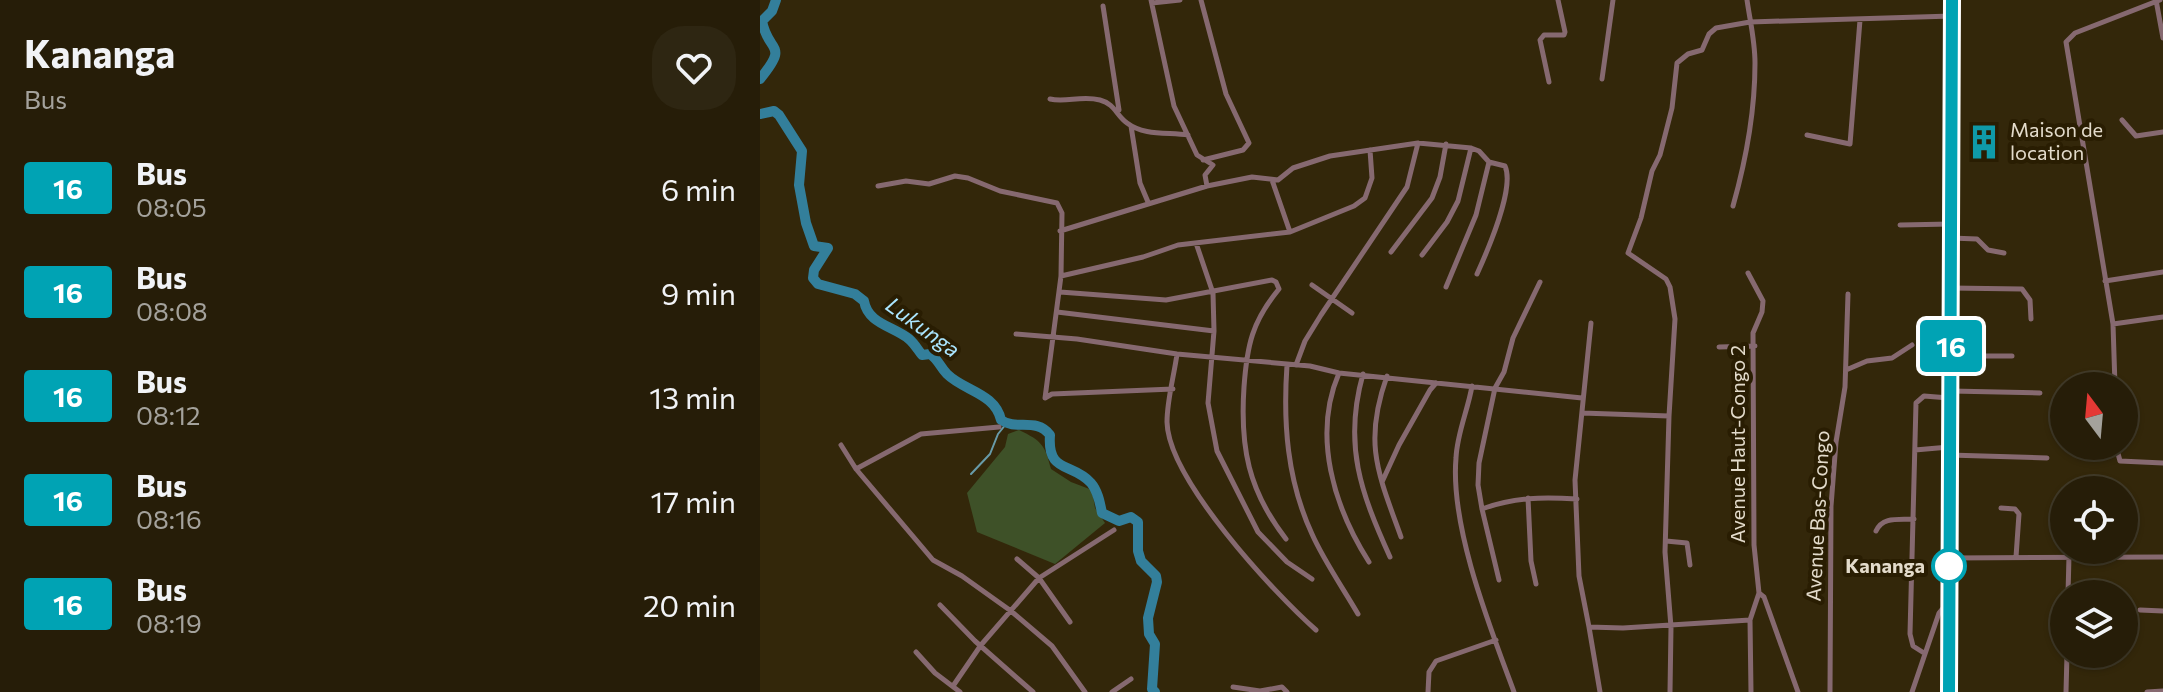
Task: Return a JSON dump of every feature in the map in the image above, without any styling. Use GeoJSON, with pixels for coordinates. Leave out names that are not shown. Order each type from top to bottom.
{"type":"FeatureCollection","features":[{"type":"Feature","properties":{"kind":"main road"},"geometry":{"type":"LineString","coordinates":[[1949,692],[1952,0]]}},
{"type":"Feature","properties":{"kind":"street"},"geometry":{"type":"LineString","coordinates":[[1180,0],[1152,2],[1174,106],[1197,155],[1213,165],[1205,175],[1207,186]]}},
{"type":"Feature","properties":{"kind":"street"},"geometry":{"type":"LineString","coordinates":[[1201,0],[1226,94],[1249,143],[1243,150],[1203,160]]}},
{"type":"Feature","properties":{"kind":"street"},"geometry":{"type":"LineString","coordinates":[[1549,82],[1540,40],[1544,35],[1564,35],[1558,0]]}},
{"type":"Feature","properties":{"kind":"street"},"geometry":{"type":"LineString","coordinates":[[1602,79],[1613,0]]}},
{"type":"Feature","properties":{"kind":"street"},"geometry":{"type":"LineString","coordinates":[[1733,206],[1742,172],[1753,99],[1755,62],[1747,0]]}},
{"type":"Feature","properties":{"kind":"street"},"geometry":{"type":"LineString","coordinates":[[2115,372],[2113,324],[2068,39],[2075,33],[2158,0],[2163,38]]}},
{"type":"Feature","properties":{"kind":"street"},"geometry":{"type":"LineString","coordinates":[[1103,6],[1119,111]]}},
{"type":"Feature","properties":{"kind":"street"},"geometry":{"type":"LineString","coordinates":[[1670,692],[1666,541],[1675,319],[1670,287],[1662,276],[1628,253],[1641,218],[1652,171],[1660,155],[1672,108],[1677,63],[1688,54],[1702,50],[1709,34],[1716,28],[1750,22],[1953,16]]}},
{"type":"Feature","properties":{"kind":"street"},"geometry":{"type":"LineString","coordinates":[[1807,135],[1850,144],[1860,20]]}},
{"type":"Feature","properties":{"kind":"street"},"geometry":{"type":"LineString","coordinates":[[1050,99],[1087,97],[1104,100],[1131,125],[1147,132],[1189,136]]}},
{"type":"Feature","properties":{"kind":"street"},"geometry":{"type":"LineString","coordinates":[[2122,120],[2136,136],[2163,132]]}},
{"type":"Feature","properties":{"kind":"street"},"geometry":{"type":"LineString","coordinates":[[1131,125],[1140,183],[1148,202]]}},
{"type":"Feature","properties":{"kind":"street"},"geometry":{"type":"LineString","coordinates":[[1060,231],[1207,186],[1252,177],[1272,180],[1284,177],[1293,168],[1330,156],[1418,143],[1446,144],[1479,151],[1489,162],[1505,166],[1508,174],[1500,213],[1477,274]]}},
{"type":"Feature","properties":{"kind":"street"},"geometry":{"type":"LineString","coordinates":[[1296,365],[1305,341],[1407,187],[1418,143]]}},
{"type":"Feature","properties":{"kind":"street"},"geometry":{"type":"LineString","coordinates":[[1391,252],[1432,198],[1440,177],[1446,144]]}},
{"type":"Feature","properties":{"kind":"street"},"geometry":{"type":"LineString","coordinates":[[1422,255],[1447,222],[1458,201],[1471,148]]}},
{"type":"Feature","properties":{"kind":"street"},"geometry":{"type":"LineString","coordinates":[[1061,276],[1130,261],[1178,245],[1290,232],[1354,206],[1365,198],[1372,178],[1370,150]]}},
{"type":"Feature","properties":{"kind":"street"},"geometry":{"type":"LineString","coordinates":[[1446,287],[1476,215],[1489,162]]}},
{"type":"Feature","properties":{"kind":"street"},"geometry":{"type":"LineString","coordinates":[[878,186],[906,181],[929,184],[955,176],[1000,191],[1057,203],[1062,213],[1061,276],[1045,398],[1052,394],[1173,389]]}},
{"type":"Feature","properties":{"kind":"street"},"geometry":{"type":"LineString","coordinates":[[1272,180],[1290,232]]}},
{"type":"Feature","properties":{"kind":"street"},"geometry":{"type":"LineString","coordinates":[[1900,225],[1951,224]]}},
{"type":"Feature","properties":{"kind":"street"},"geometry":{"type":"LineString","coordinates":[[1950,238],[1977,239],[1988,250],[2004,253]]}},
{"type":"Feature","properties":{"kind":"street"},"geometry":{"type":"LineString","coordinates":[[1196,243],[1213,293],[1214,331],[1208,417],[1223,465],[1258,532],[1287,562],[1312,579]]}},
{"type":"Feature","properties":{"kind":"street"},"geometry":{"type":"LineString","coordinates":[[2105,281],[2163,272]]}},
{"type":"Feature","properties":{"kind":"street","name":"Avenue Haut-Congo 2"},"geometry":{"type":"LineString","coordinates":[[1748,273],[1763,301],[1760,320],[1753,333],[1754,545],[1759,593],[1750,620],[1751,692]]}},
{"type":"Feature","properties":{"kind":"street"},"geometry":{"type":"LineString","coordinates":[[1060,292],[1166,300],[1272,280],[1278,285],[1279,289],[1254,325],[1246,362],[1242,423],[1248,468],[1262,504],[1286,539]]}},
{"type":"Feature","properties":{"kind":"street"},"geometry":{"type":"LineString","coordinates":[[1499,580],[1482,509],[1478,485],[1479,463],[1495,388],[1504,372],[1513,338],[1540,282]]}},
{"type":"Feature","properties":{"kind":"street"},"geometry":{"type":"LineString","coordinates":[[1312,285],[1352,313]]}},
{"type":"Feature","properties":{"kind":"street"},"geometry":{"type":"LineString","coordinates":[[1950,288],[2022,289],[2030,300],[2031,319]]}},
{"type":"Feature","properties":{"kind":"street","name":"Avenue Bas-Congo"},"geometry":{"type":"LineString","coordinates":[[1830,692],[1831,506],[1846,370],[1848,294]]}},
{"type":"Feature","properties":{"kind":"street"},"geometry":{"type":"LineString","coordinates":[[1057,312],[1214,331]]}},
{"type":"Feature","properties":{"kind":"street"},"geometry":{"type":"LineString","coordinates":[[2113,324],[2163,317]]}},
{"type":"Feature","properties":{"kind":"street"},"geometry":{"type":"LineString","coordinates":[[1591,323],[1576,469],[1579,576],[1600,692]]}},
{"type":"Feature","properties":{"kind":"street"},"geometry":{"type":"LineString","coordinates":[[1016,334],[1054,336],[1246,362],[1323,367],[1339,373],[1582,398]]}},
{"type":"Feature","properties":{"kind":"street"},"geometry":{"type":"LineString","coordinates":[[1846,370],[1867,361],[1892,358],[1912,345]]}},
{"type":"Feature","properties":{"kind":"street"},"geometry":{"type":"LineString","coordinates":[[1719,347],[1755,346]]}},
{"type":"Feature","properties":{"kind":"street"},"geometry":{"type":"LineString","coordinates":[[1177,354],[1167,422],[1170,439],[1186,472],[1241,553],[1293,610],[1316,630]]}},
{"type":"Feature","properties":{"kind":"street"},"geometry":{"type":"LineString","coordinates":[[1951,356],[2012,356]]}},
{"type":"Feature","properties":{"kind":"street"},"geometry":{"type":"LineString","coordinates":[[1287,365],[1285,423],[1294,479],[1313,537],[1358,614]]}},
{"type":"Feature","properties":{"kind":"street"},"geometry":{"type":"LineString","coordinates":[[1339,373],[1332,388],[1327,420],[1328,455],[1346,521],[1369,562]]}},
{"type":"Feature","properties":{"kind":"street"},"geometry":{"type":"LineString","coordinates":[[1363,374],[1353,427],[1354,453],[1368,510],[1390,557]]}},
{"type":"Feature","properties":{"kind":"street"},"geometry":{"type":"LineString","coordinates":[[1387,376],[1374,424],[1374,444],[1382,482],[1401,537]]}},
{"type":"Feature","properties":{"kind":"street"},"geometry":{"type":"LineString","coordinates":[[1382,482],[1399,445],[1437,383]]}},
{"type":"Feature","properties":{"kind":"street"},"geometry":{"type":"LineString","coordinates":[[1472,386],[1457,443],[1455,482],[1466,542],[1514,692]]}},
{"type":"Feature","properties":{"kind":"street"},"geometry":{"type":"LineString","coordinates":[[1924,653],[1913,646],[1910,634],[1916,403],[1924,396],[2040,393]]}},
{"type":"Feature","properties":{"kind":"street"},"geometry":{"type":"LineString","coordinates":[[1582,413],[1669,416]]}},
{"type":"Feature","properties":{"kind":"street"},"geometry":{"type":"LineString","coordinates":[[856,469],[921,434],[999,427]]}},
{"type":"Feature","properties":{"kind":"street"},"geometry":{"type":"LineString","coordinates":[[841,445],[856,469],[933,560],[962,576],[1011,611],[1052,646],[1085,692]]}},
{"type":"Feature","properties":{"kind":"street"},"geometry":{"type":"LineString","coordinates":[[1915,450],[2047,458]]}},
{"type":"Feature","properties":{"kind":"street"},"geometry":{"type":"LineString","coordinates":[[2120,460],[2163,463]]}},
{"type":"Feature","properties":{"kind":"street"},"geometry":{"type":"LineString","coordinates":[[1482,509],[1504,501],[1528,498],[1577,499]]}},
{"type":"Feature","properties":{"kind":"street"},"geometry":{"type":"LineString","coordinates":[[1528,498],[1531,561],[1536,584]]}},
{"type":"Feature","properties":{"kind":"street"},"geometry":{"type":"LineString","coordinates":[[2001,508],[2018,511],[2016,557]]}},
{"type":"Feature","properties":{"kind":"street"},"geometry":{"type":"LineString","coordinates":[[1876,531],[1885,520],[1914,519]]}},
{"type":"Feature","properties":{"kind":"street"},"geometry":{"type":"LineString","coordinates":[[953,686],[981,645],[1039,578],[1114,530]]}},
{"type":"Feature","properties":{"kind":"street"},"geometry":{"type":"LineString","coordinates":[[1666,541],[1687,543],[1690,565]]}},
{"type":"Feature","properties":{"kind":"street"},"geometry":{"type":"LineString","coordinates":[[1949,558],[2050,556]]}},
{"type":"Feature","properties":{"kind":"street"},"geometry":{"type":"LineString","coordinates":[[2138,557],[2163,557]]}},
{"type":"Feature","properties":{"kind":"street"},"geometry":{"type":"LineString","coordinates":[[1017,559],[1039,578],[1070,622]]}},
{"type":"Feature","properties":{"kind":"street"},"geometry":{"type":"LineString","coordinates":[[1759,593],[1764,597],[1798,692]]}},
{"type":"Feature","properties":{"kind":"street"},"geometry":{"type":"LineString","coordinates":[[1912,692],[1939,613],[1950,600]]}},
{"type":"Feature","properties":{"kind":"street"},"geometry":{"type":"LineString","coordinates":[[940,605],[1033,692]]}},
{"type":"Feature","properties":{"kind":"street"},"geometry":{"type":"LineString","coordinates":[[2140,610],[2163,611]]}},
{"type":"Feature","properties":{"kind":"street"},"geometry":{"type":"LineString","coordinates":[[1589,627],[1623,628],[1750,620]]}},
{"type":"Feature","properties":{"kind":"street"},"geometry":{"type":"LineString","coordinates":[[1428,692],[1429,672],[1436,661],[1496,640]]}},
{"type":"Feature","properties":{"kind":"street"},"geometry":{"type":"LineString","coordinates":[[916,652],[935,673],[960,692]]}},
{"type":"Feature","properties":{"kind":"street"},"geometry":{"type":"LineString","coordinates":[[2066,692],[2067,668]]}},
{"type":"Feature","properties":{"kind":"street"},"geometry":{"type":"LineString","coordinates":[[1112,692],[1131,679]]}},
{"type":"Feature","properties":{"kind":"street"},"geometry":{"type":"LineString","coordinates":[[1233,687],[1260,691],[1278,687],[1287,692]]}},
{"type":"Feature","properties":{"kind":"street"},"geometry":{"type":"LineString","coordinates":[[2147,692],[2163,691]]}},
{"type":"Feature","properties":{"kind":"green space"},"geometry":{"type":"Polygon","coordinates":[[[1019,430],[1041,445],[1051,469],[1071,482],[1092,490],[1095,508],[1105,523],[1055,564],[977,532],[967,493],[1005,447],[1008,434],[1019,430]]]}},
{"type":"Feature","properties":{"kind":"waterway","name":"Lukunga"},"geometry":{"type":"LineString","coordinates":[[760,79],[774,59],[774,48],[762,21],[772,11],[776,0]]}},
{"type":"Feature","properties":{"kind":"waterway","name":"Lukunga"},"geometry":{"type":"LineString","coordinates":[[760,114],[774,111],[779,115],[802,151],[799,185],[806,223],[814,246],[828,248],[814,270],[813,278],[818,284],[855,294],[864,301],[866,309],[876,320],[909,339],[922,355],[933,356],[954,380],[986,398],[998,411],[1001,420],[1045,430],[1050,435],[1052,456],[1062,466],[1091,483],[1102,513],[1119,521],[1131,517],[1138,522],[1141,561],[1156,576],[1157,582],[1148,618],[1149,634],[1155,644],[1152,689],[1155,692]]}},
{"type":"Feature","properties":{"kind":"waterway"},"geometry":{"type":"LineString","coordinates":[[971,474],[990,454],[1006,424]]}},
{"type":"Feature","properties":{"kind":"bus line","name":"16"},"geometry":{"type":"LineString","coordinates":[[1949,692],[1952,0]]}},
{"type":"Feature","properties":{"kind":"place","name":"Maison de location"},"geometry":{"type":"Point","coordinates":[1984,142]}},
{"type":"Feature","properties":{"kind":"place","name":"Kananga"},"geometry":{"type":"Point","coordinates":[1949,566]}}]}
